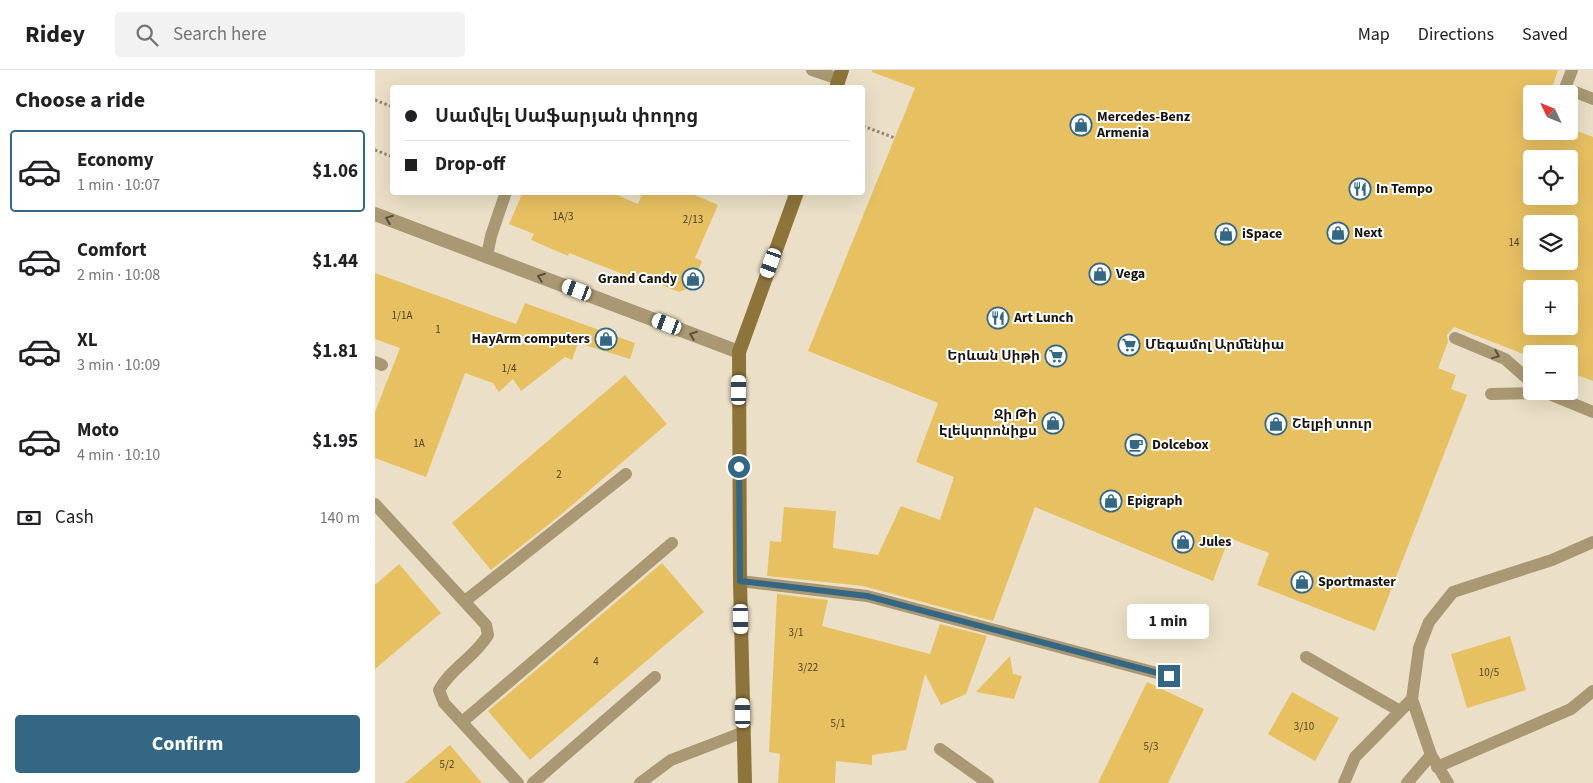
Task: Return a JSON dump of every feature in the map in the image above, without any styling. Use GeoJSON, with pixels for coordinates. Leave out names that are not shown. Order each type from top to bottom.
{"type":"FeatureCollection","features":[{"type":"Feature","properties":{"kind":"main road"},"geometry":{"type":"LineString","coordinates":[[745,783],[740,581],[739,352],[796,195]]}},
{"type":"Feature","properties":{"kind":"street"},"geometry":{"type":"LineString","coordinates":[[375,214],[739,352]]}},
{"type":"Feature","properties":{"kind":"lane"},"geometry":{"type":"LineString","coordinates":[[812,70],[839,79]]}},
{"type":"Feature","properties":{"kind":"lane"},"geometry":{"type":"LineString","coordinates":[[1572,70],[1565,88],[1593,99]]}},
{"type":"Feature","properties":{"kind":"lane"},"geometry":{"type":"LineString","coordinates":[[487,256],[491,236],[505,195]]}},
{"type":"Feature","properties":{"kind":"lane"},"geometry":{"type":"LineString","coordinates":[[1455,338],[1505,359],[1523,375]]}},
{"type":"Feature","properties":{"kind":"lane"},"geometry":{"type":"LineString","coordinates":[[1491,394],[1523,393]]}},
{"type":"Feature","properties":{"kind":"lane"},"geometry":{"type":"LineString","coordinates":[[1563,400],[1593,412]]}},
{"type":"Feature","properties":{"kind":"lane"},"geometry":{"type":"LineString","coordinates":[[465,601],[626,474]]}},
{"type":"Feature","properties":{"kind":"lane"},"geometry":{"type":"LineString","coordinates":[[375,504],[486,625],[488,636],[482,646],[445,679],[439,690],[444,703],[518,783]]}},
{"type":"Feature","properties":{"kind":"lane"},"geometry":{"type":"LineString","coordinates":[[1448,783],[1431,755],[1412,699],[1419,648],[1429,622],[1453,592],[1552,560],[1593,542]]}},
{"type":"Feature","properties":{"kind":"lane"},"geometry":{"type":"LineString","coordinates":[[462,722],[672,543]]}},
{"type":"Feature","properties":{"kind":"lane"},"geometry":{"type":"LineString","coordinates":[[740,581],[867,596],[1169,676]]}},
{"type":"Feature","properties":{"kind":"lane"},"geometry":{"type":"LineString","coordinates":[[1306,657],[1400,710]]}},
{"type":"Feature","properties":{"kind":"lane"},"geometry":{"type":"LineString","coordinates":[[533,783],[655,677]]}},
{"type":"Feature","properties":{"kind":"lane"},"geometry":{"type":"LineString","coordinates":[[1437,767],[1571,709],[1593,691]]}},
{"type":"Feature","properties":{"kind":"lane"},"geometry":{"type":"LineString","coordinates":[[1344,783],[1355,756],[1412,699]]}},
{"type":"Feature","properties":{"kind":"lane"},"geometry":{"type":"LineString","coordinates":[[640,783],[671,760],[743,732]]}},
{"type":"Feature","properties":{"kind":"lane"},"geometry":{"type":"LineString","coordinates":[[940,749],[988,783]]}},
{"type":"Feature","properties":{"kind":"lane"},"geometry":{"type":"LineString","coordinates":[[1407,783],[1431,755]]}},
{"type":"Feature","properties":{"kind":"path"},"geometry":{"type":"LineString","coordinates":[[375,100],[390,106]]}},
{"type":"Feature","properties":{"kind":"path"},"geometry":{"type":"LineString","coordinates":[[865,127],[895,138]]}},
{"type":"Feature","properties":{"kind":"path"},"geometry":{"type":"LineString","coordinates":[[375,150],[390,155]]}},
{"type":"Feature","properties":{"kind":"building","name":"Մեգամոլ Արմենիա"},"geometry":{"type":"Polygon","coordinates":[[[872,70],[1558,70],[1553,85],[1523,85],[1523,140],[1578,140],[1578,131],[1593,137],[1593,381],[1578,375],[1578,345],[1523,345],[1523,354],[1454,327],[1447,335],[1448,342],[1438,368],[1456,375],[1451,389],[1467,395],[1375,631],[1257,585],[1269,553],[1229,538],[1213,581],[1035,507],[993,621],[863,586],[767,576],[770,541],[781,542],[784,507],[836,511],[833,548],[878,555],[901,506],[940,520],[954,477],[916,462],[938,403],[808,351],[915,88],[872,72],[872,70]]]}},
{"type":"Feature","properties":{"kind":"building"},"geometry":{"type":"Polygon","coordinates":[[[522,195],[617,195],[638,204],[642,195],[695,195],[718,205],[695,258],[702,261],[692,287],[679,292],[640,276],[638,280],[569,253],[568,256],[531,240],[534,234],[509,224],[522,195]]]}},
{"type":"Feature","properties":{"kind":"building"},"geometry":{"type":"Polygon","coordinates":[[[375,273],[516,324],[525,303],[635,343],[630,359],[578,343],[572,360],[565,357],[521,391],[513,379],[499,392],[493,383],[465,373],[426,477],[375,458],[375,412],[400,348],[375,339],[375,273]]]}},
{"type":"Feature","properties":{"kind":"building"},"geometry":{"type":"Polygon","coordinates":[[[625,375],[667,424],[558,517],[491,570],[452,523],[625,375]]]}},
{"type":"Feature","properties":{"kind":"building"},"geometry":{"type":"Polygon","coordinates":[[[662,563],[704,612],[530,760],[488,711],[662,563]]]}},
{"type":"Feature","properties":{"kind":"building"},"geometry":{"type":"Polygon","coordinates":[[[399,564],[441,613],[375,669],[375,585],[399,564]]]}},
{"type":"Feature","properties":{"kind":"building"},"geometry":{"type":"Polygon","coordinates":[[[777,594],[828,600],[822,626],[930,654],[940,624],[987,636],[966,694],[941,705],[925,674],[906,750],[872,755],[872,765],[836,761],[835,783],[778,783],[780,754],[769,752],[777,594]]]}},
{"type":"Feature","properties":{"kind":"building"},"geometry":{"type":"Polygon","coordinates":[[[1510,636],[1526,690],[1467,708],[1451,654],[1510,636]]]}},
{"type":"Feature","properties":{"kind":"building"},"geometry":{"type":"Polygon","coordinates":[[[1010,656],[1013,674],[1022,676],[1014,699],[976,692],[1010,656]]]}},
{"type":"Feature","properties":{"kind":"building"},"geometry":{"type":"Polygon","coordinates":[[[1147,682],[1204,709],[1168,783],[1098,783],[1147,682]]]}},
{"type":"Feature","properties":{"kind":"building"},"geometry":{"type":"Polygon","coordinates":[[[1292,692],[1339,718],[1315,761],[1268,734],[1292,692]]]}},
{"type":"Feature","properties":{"kind":"building"},"geometry":{"type":"Polygon","coordinates":[[[450,745],[482,783],[405,783],[450,745]]]}},
{"type":"Feature","properties":{"kind":"place","name":"Mercedes-Benz Armenia"},"geometry":{"type":"Point","coordinates":[1081,125]}},
{"type":"Feature","properties":{"kind":"place","name":"In Tempo"},"geometry":{"type":"Point","coordinates":[1360,189]}},
{"type":"Feature","properties":{"kind":"place","name":"Next"},"geometry":{"type":"Point","coordinates":[1338,233]}},
{"type":"Feature","properties":{"kind":"place","name":"iSpace"},"geometry":{"type":"Point","coordinates":[1226,234]}},
{"type":"Feature","properties":{"kind":"place","name":"Vega"},"geometry":{"type":"Point","coordinates":[1100,274]}},
{"type":"Feature","properties":{"kind":"place","name":"Grand Candy"},"geometry":{"type":"Point","coordinates":[693,279]}},
{"type":"Feature","properties":{"kind":"place","name":"Art Lunch"},"geometry":{"type":"Point","coordinates":[998,318]}},
{"type":"Feature","properties":{"kind":"place","name":"HayArm computers"},"geometry":{"type":"Point","coordinates":[606,339]}},
{"type":"Feature","properties":{"kind":"place","name":"Մեգամոլ Արմենիա"},"geometry":{"type":"Point","coordinates":[1129,345]}},
{"type":"Feature","properties":{"kind":"place","name":"Երևան Սիթի"},"geometry":{"type":"Point","coordinates":[1056,356]}},
{"type":"Feature","properties":{"kind":"place","name":"Ջի Թի Էլեկտրոնիքս"},"geometry":{"type":"Point","coordinates":[1053,423]}},
{"type":"Feature","properties":{"kind":"place","name":"Շելբի տուր"},"geometry":{"type":"Point","coordinates":[1276,424]}},
{"type":"Feature","properties":{"kind":"place","name":"Dolcebox"},"geometry":{"type":"Point","coordinates":[1136,445]}},
{"type":"Feature","properties":{"kind":"place","name":"Epigraph"},"geometry":{"type":"Point","coordinates":[1111,501]}},
{"type":"Feature","properties":{"kind":"place","name":"Jules"},"geometry":{"type":"Point","coordinates":[1183,542]}},
{"type":"Feature","properties":{"kind":"place","name":"Sportmaster"},"geometry":{"type":"Point","coordinates":[1302,582]}},
{"type":"Feature","properties":{"kind":"route"},"geometry":{"type":"LineString","coordinates":[[739,467],[740,581],[867,596],[1169,676]]}}]}
